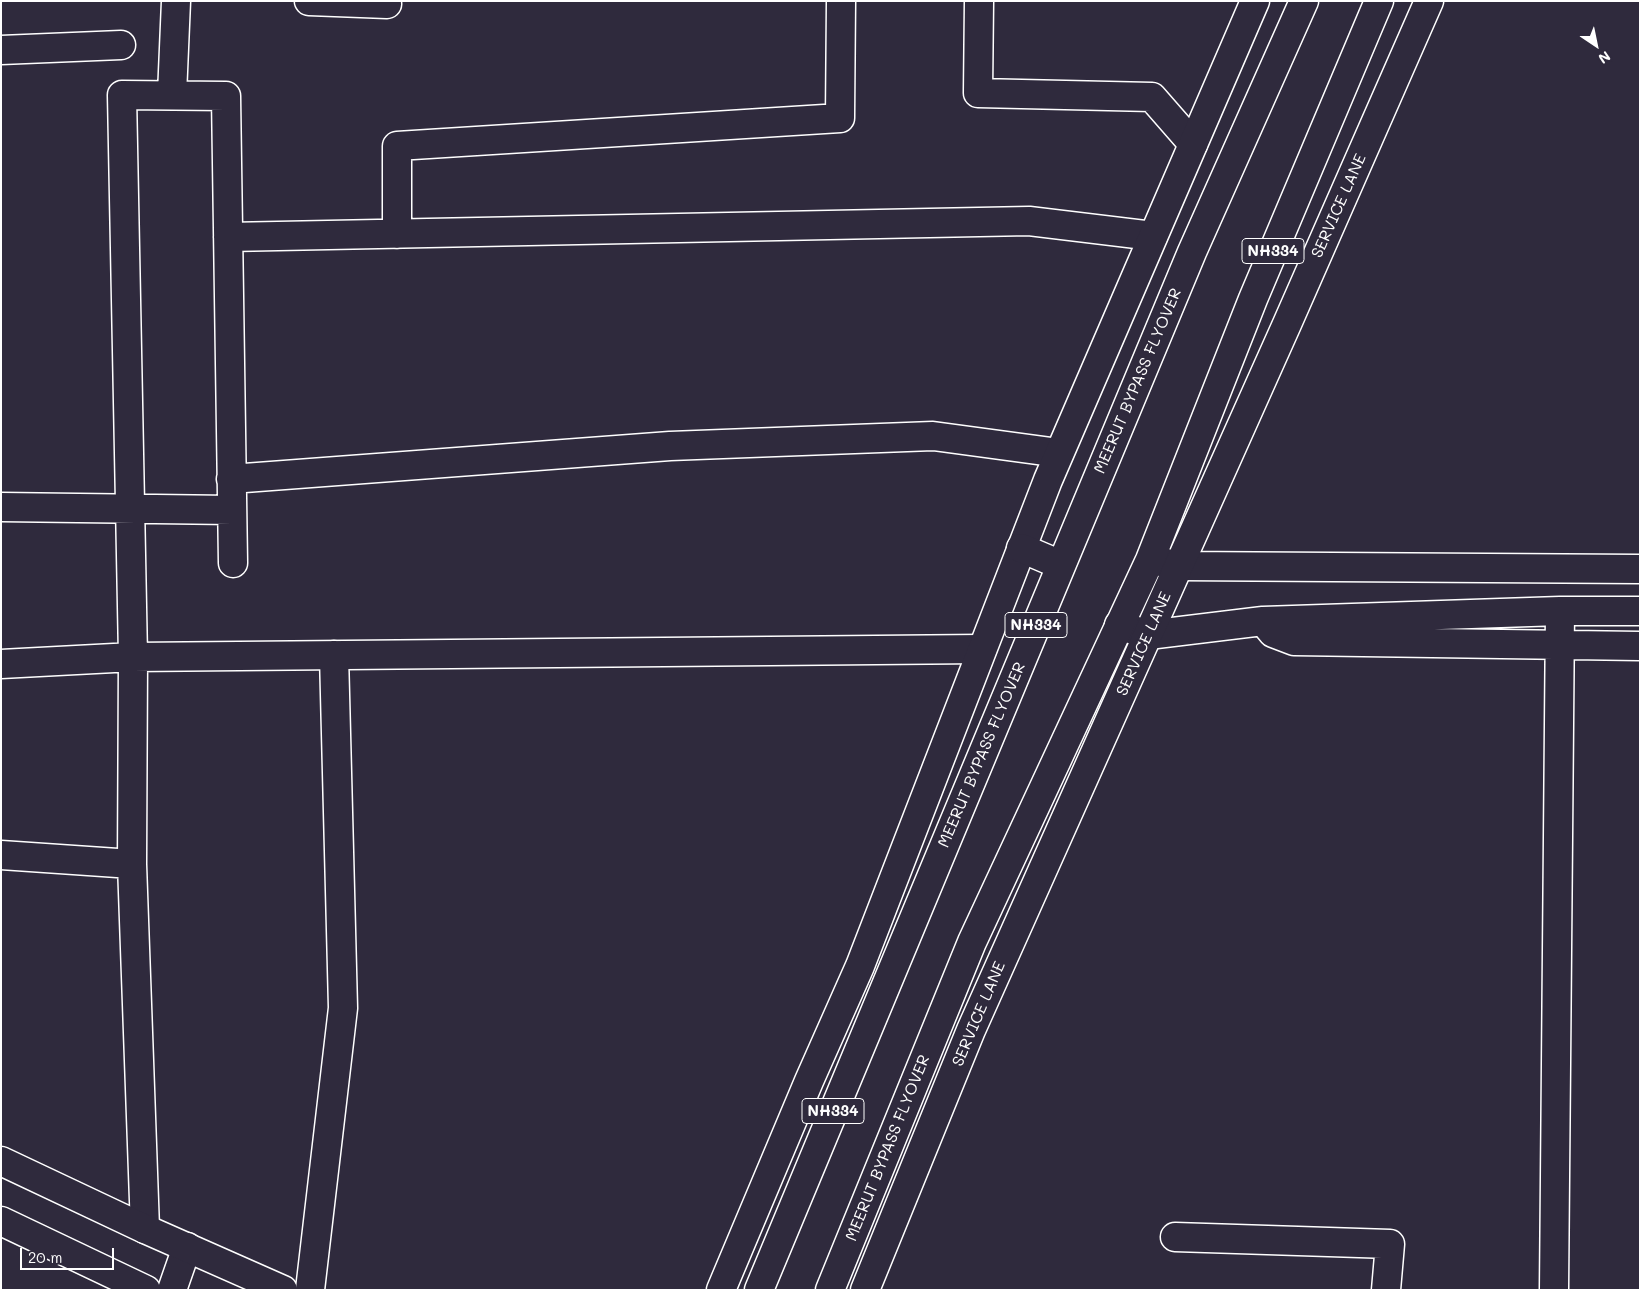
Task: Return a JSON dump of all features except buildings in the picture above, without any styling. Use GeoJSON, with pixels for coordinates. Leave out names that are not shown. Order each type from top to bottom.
{"type":"FeatureCollection","features":[{"type":"Feature","properties":{"kind":"main road"},"geometry":{"type":"LineString","coordinates":[[172,96],[176,1]]}},
{"type":"Feature","properties":{"kind":"main road"},"geometry":{"type":"LineString","coordinates":[[309,1],[387,4]]}},
{"type":"Feature","properties":{"kind":"main road"},"geometry":{"type":"LineString","coordinates":[[397,234],[397,146],[840,118],[840,1]]}},
{"type":"Feature","properties":{"kind":"main road"},"geometry":{"type":"LineString","coordinates":[[979,1],[978,93],[1152,97],[1193,144]]}},
{"type":"Feature","properties":{"kind":"main road"},"geometry":{"type":"LineString","coordinates":[[721,1290],[809,1081],[860,966],[982,648],[1060,453],[1255,1]]}},
{"type":"Feature","properties":{"kind":"main road","name":"MEERUT BYPASS FLYOVER"},"geometry":{"type":"LineString","coordinates":[[759,1290],[1192,252],[1304,1]]}},
{"type":"Feature","properties":{"kind":"main road","name":"NH334"},"geometry":{"type":"LineString","coordinates":[[1119,625],[1150,560],[1253,299],[1379,1]]}},
{"type":"Feature","properties":{"kind":"main road","name":"SERVICE LANE"},"geometry":{"type":"LineString","coordinates":[[865,1290],[971,1030],[1291,315],[1429,1]]}},
{"type":"Feature","properties":{"kind":"main road"},"geometry":{"type":"LineString","coordinates":[[1,50],[121,45]]}},
{"type":"Feature","properties":{"kind":"main road"},"geometry":{"type":"LineString","coordinates":[[145,1229],[132,864],[133,657],[122,95],[226,96],[233,563]]}},
{"type":"Feature","properties":{"kind":"main road"},"geometry":{"type":"LineString","coordinates":[[228,237],[1029,221],[1153,236]]}},
{"type":"Feature","properties":{"kind":"main road"},"geometry":{"type":"LineString","coordinates":[[232,479],[670,446],[933,436],[1060,453]]}},
{"type":"Feature","properties":{"kind":"main road"},"geometry":{"type":"LineString","coordinates":[[1,507],[232,510]]}},
{"type":"Feature","properties":{"kind":"main road"},"geometry":{"type":"LineString","coordinates":[[1021,548],[1061,565]]}},
{"type":"Feature","properties":{"kind":"main road"},"geometry":{"type":"LineString","coordinates":[[1119,625],[1148,635],[1263,620],[1560,611],[1632,612],[1633,569],[1179,566],[1150,560]]}},
{"type":"Feature","properties":{"kind":"main road"},"geometry":{"type":"LineString","coordinates":[[1554,1290],[1560,611]]}},
{"type":"Feature","properties":{"kind":"main road"},"geometry":{"type":"LineString","coordinates":[[1263,620],[1273,633],[1294,641],[1640,646]]}},
{"type":"Feature","properties":{"kind":"main road","name":"MEERUT BYPASS FLYOVER"},"geometry":{"type":"LineString","coordinates":[[830,1290],[972,942],[1119,625]]}},
{"type":"Feature","properties":{"kind":"main road"},"geometry":{"type":"LineString","coordinates":[[1,664],[133,657],[982,648]]}},
{"type":"Feature","properties":{"kind":"main road"},"geometry":{"type":"LineString","coordinates":[[310,1290],[343,1008],[334,655]]}},
{"type":"Feature","properties":{"kind":"main road"},"geometry":{"type":"LineString","coordinates":[[1,855],[132,864]]}},
{"type":"Feature","properties":{"kind":"main road"},"geometry":{"type":"LineString","coordinates":[[1,1161],[145,1229],[283,1290]]}},
{"type":"Feature","properties":{"kind":"main road"},"geometry":{"type":"LineString","coordinates":[[1,1221],[146,1290]]}},
{"type":"Feature","properties":{"kind":"main road"},"geometry":{"type":"LineString","coordinates":[[1175,1237],[1390,1244],[1386,1290]]}},
{"type":"Feature","properties":{"kind":"main road"},"geometry":{"type":"LineString","coordinates":[[172,1290],[187,1246]]}}]}
